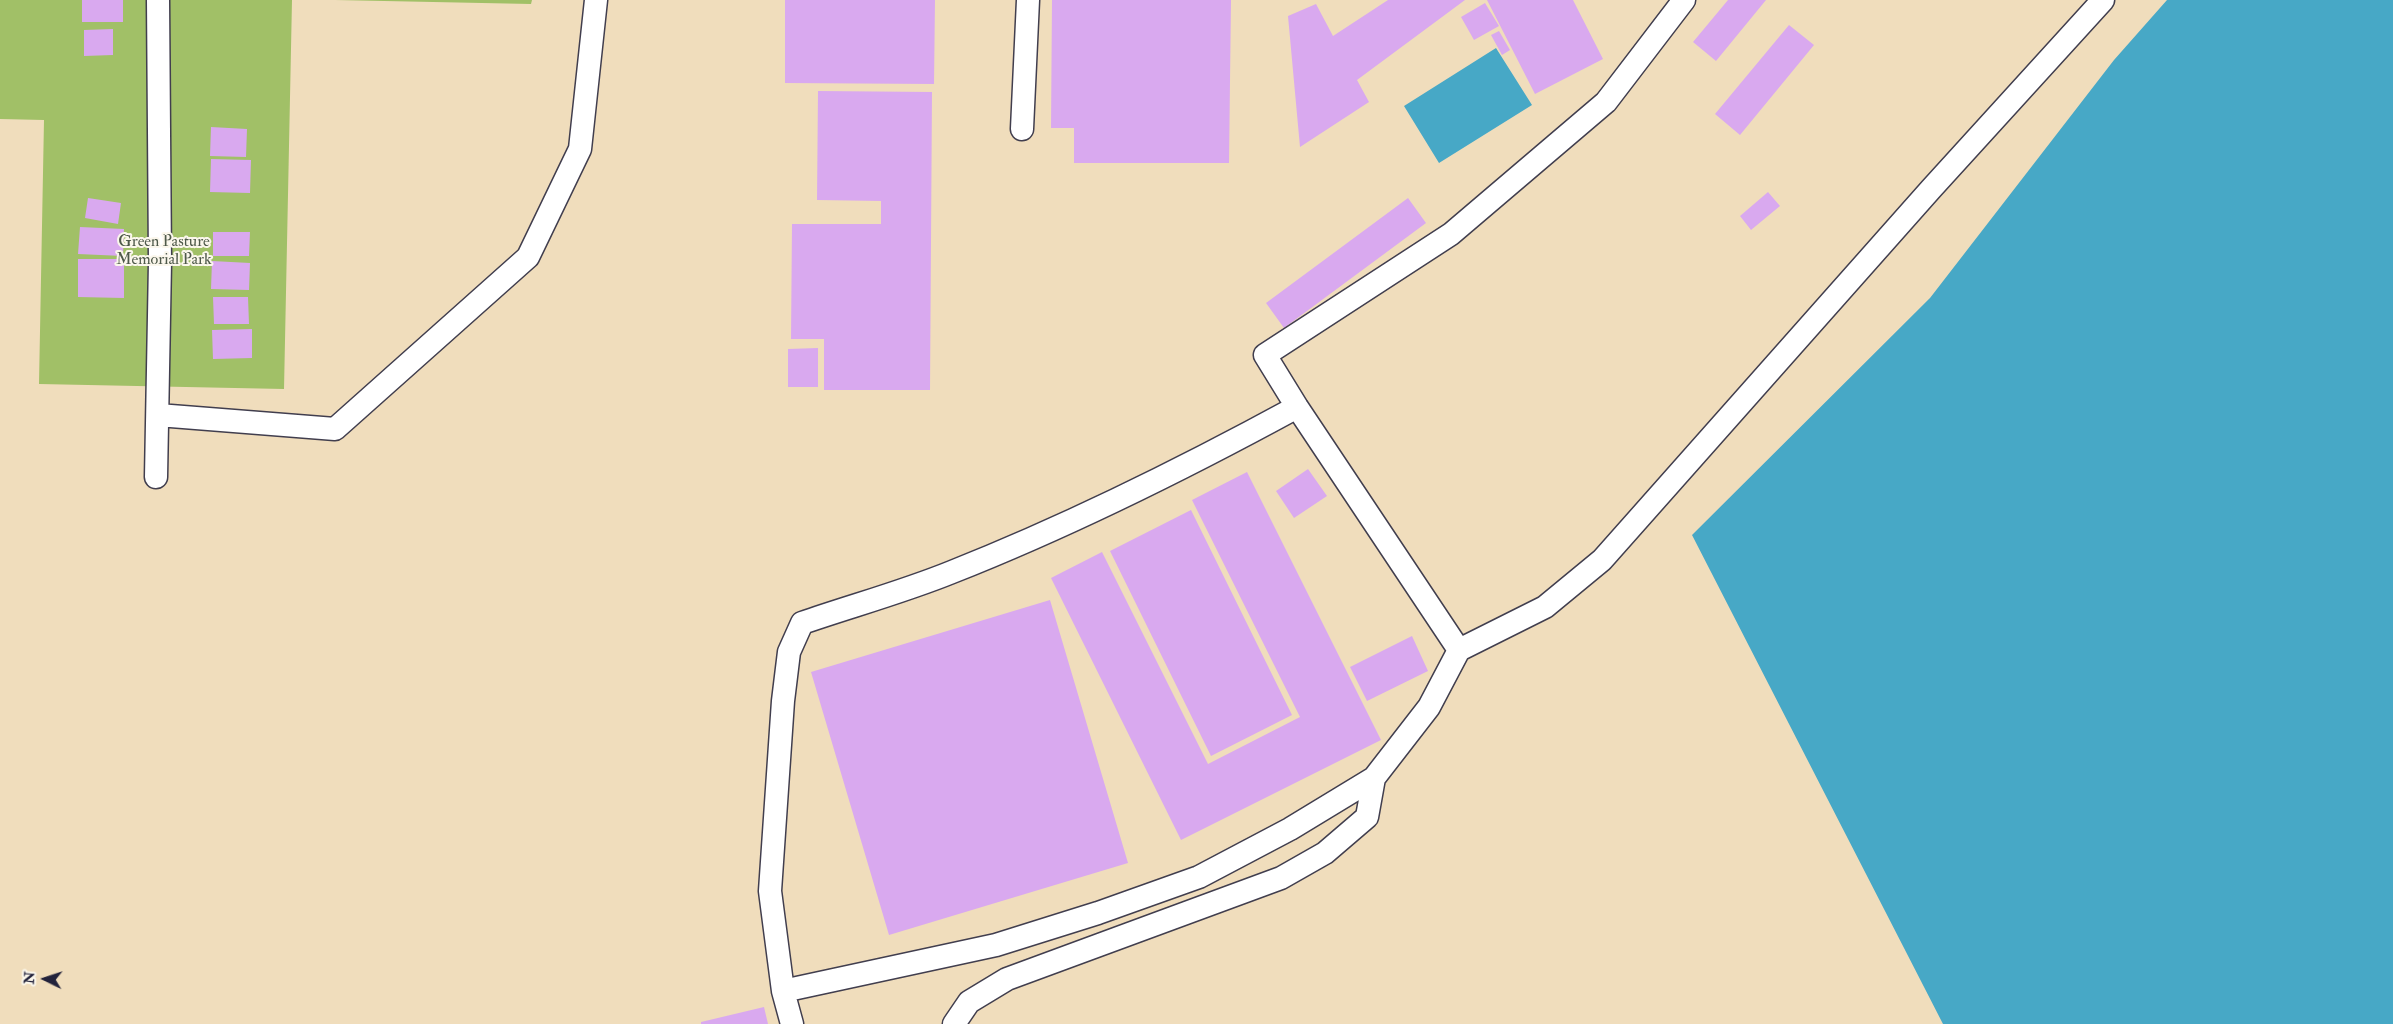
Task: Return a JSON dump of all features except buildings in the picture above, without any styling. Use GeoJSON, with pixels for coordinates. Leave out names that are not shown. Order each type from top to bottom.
{"type":"FeatureCollection","features":[{"type":"Feature","properties":{"kind":"lane"},"geometry":{"type":"LineString","coordinates":[[156,477],[160,262],[158,0]]}},
{"type":"Feature","properties":{"kind":"lane"},"geometry":{"type":"LineString","coordinates":[[158,415],[335,429],[528,257],[580,149],[596,0]]}},
{"type":"Feature","properties":{"kind":"lane"},"geometry":{"type":"LineString","coordinates":[[1022,130],[1028,0]]}},
{"type":"Feature","properties":{"kind":"lane"},"geometry":{"type":"LineString","coordinates":[[1459,650],[1297,407],[1265,355],[1459,228],[1606,102],[1684,0]]}},
{"type":"Feature","properties":{"kind":"lane"},"geometry":{"type":"LineString","coordinates":[[783,991],[996,945],[1148,896],[1199,877],[1290,829],[1374,778],[1429,708],[1459,650],[1545,607],[1602,560],[1931,190],[2103,0]]}},
{"type":"Feature","properties":{"kind":"lane"},"geometry":{"type":"LineString","coordinates":[[792,1024],[783,991],[770,891],[783,701],[789,652],[802,623],[951,573],[1048,531],[1200,460],[1297,407]]}},
{"type":"Feature","properties":{"kind":"lane"},"geometry":{"type":"LineString","coordinates":[[954,1024],[969,1002],[1007,979],[1281,878],[1325,853],[1367,817],[1374,778]]}},
{"type":"Feature","properties":{"kind":"green space","name":"Green Pasture Memorial Park"},"geometry":{"type":"Polygon","coordinates":[[[0,0],[292,0],[284,389],[39,384],[44,120],[0,119],[0,0]]]}},
{"type":"Feature","properties":{"kind":"green space"},"geometry":{"type":"Polygon","coordinates":[[[335,0],[532,0],[531,4],[335,0]]]}},
{"type":"Feature","properties":{"kind":"water"},"geometry":{"type":"Polygon","coordinates":[[[2167,0],[2393,0],[2393,1024],[1943,1024],[1692,535],[1930,298],[2114,60],[2167,0]]]}},
{"type":"Feature","properties":{"kind":"water"},"geometry":{"type":"Polygon","coordinates":[[[1496,48],[1532,105],[1439,163],[1404,106],[1496,48]]]}}]}
